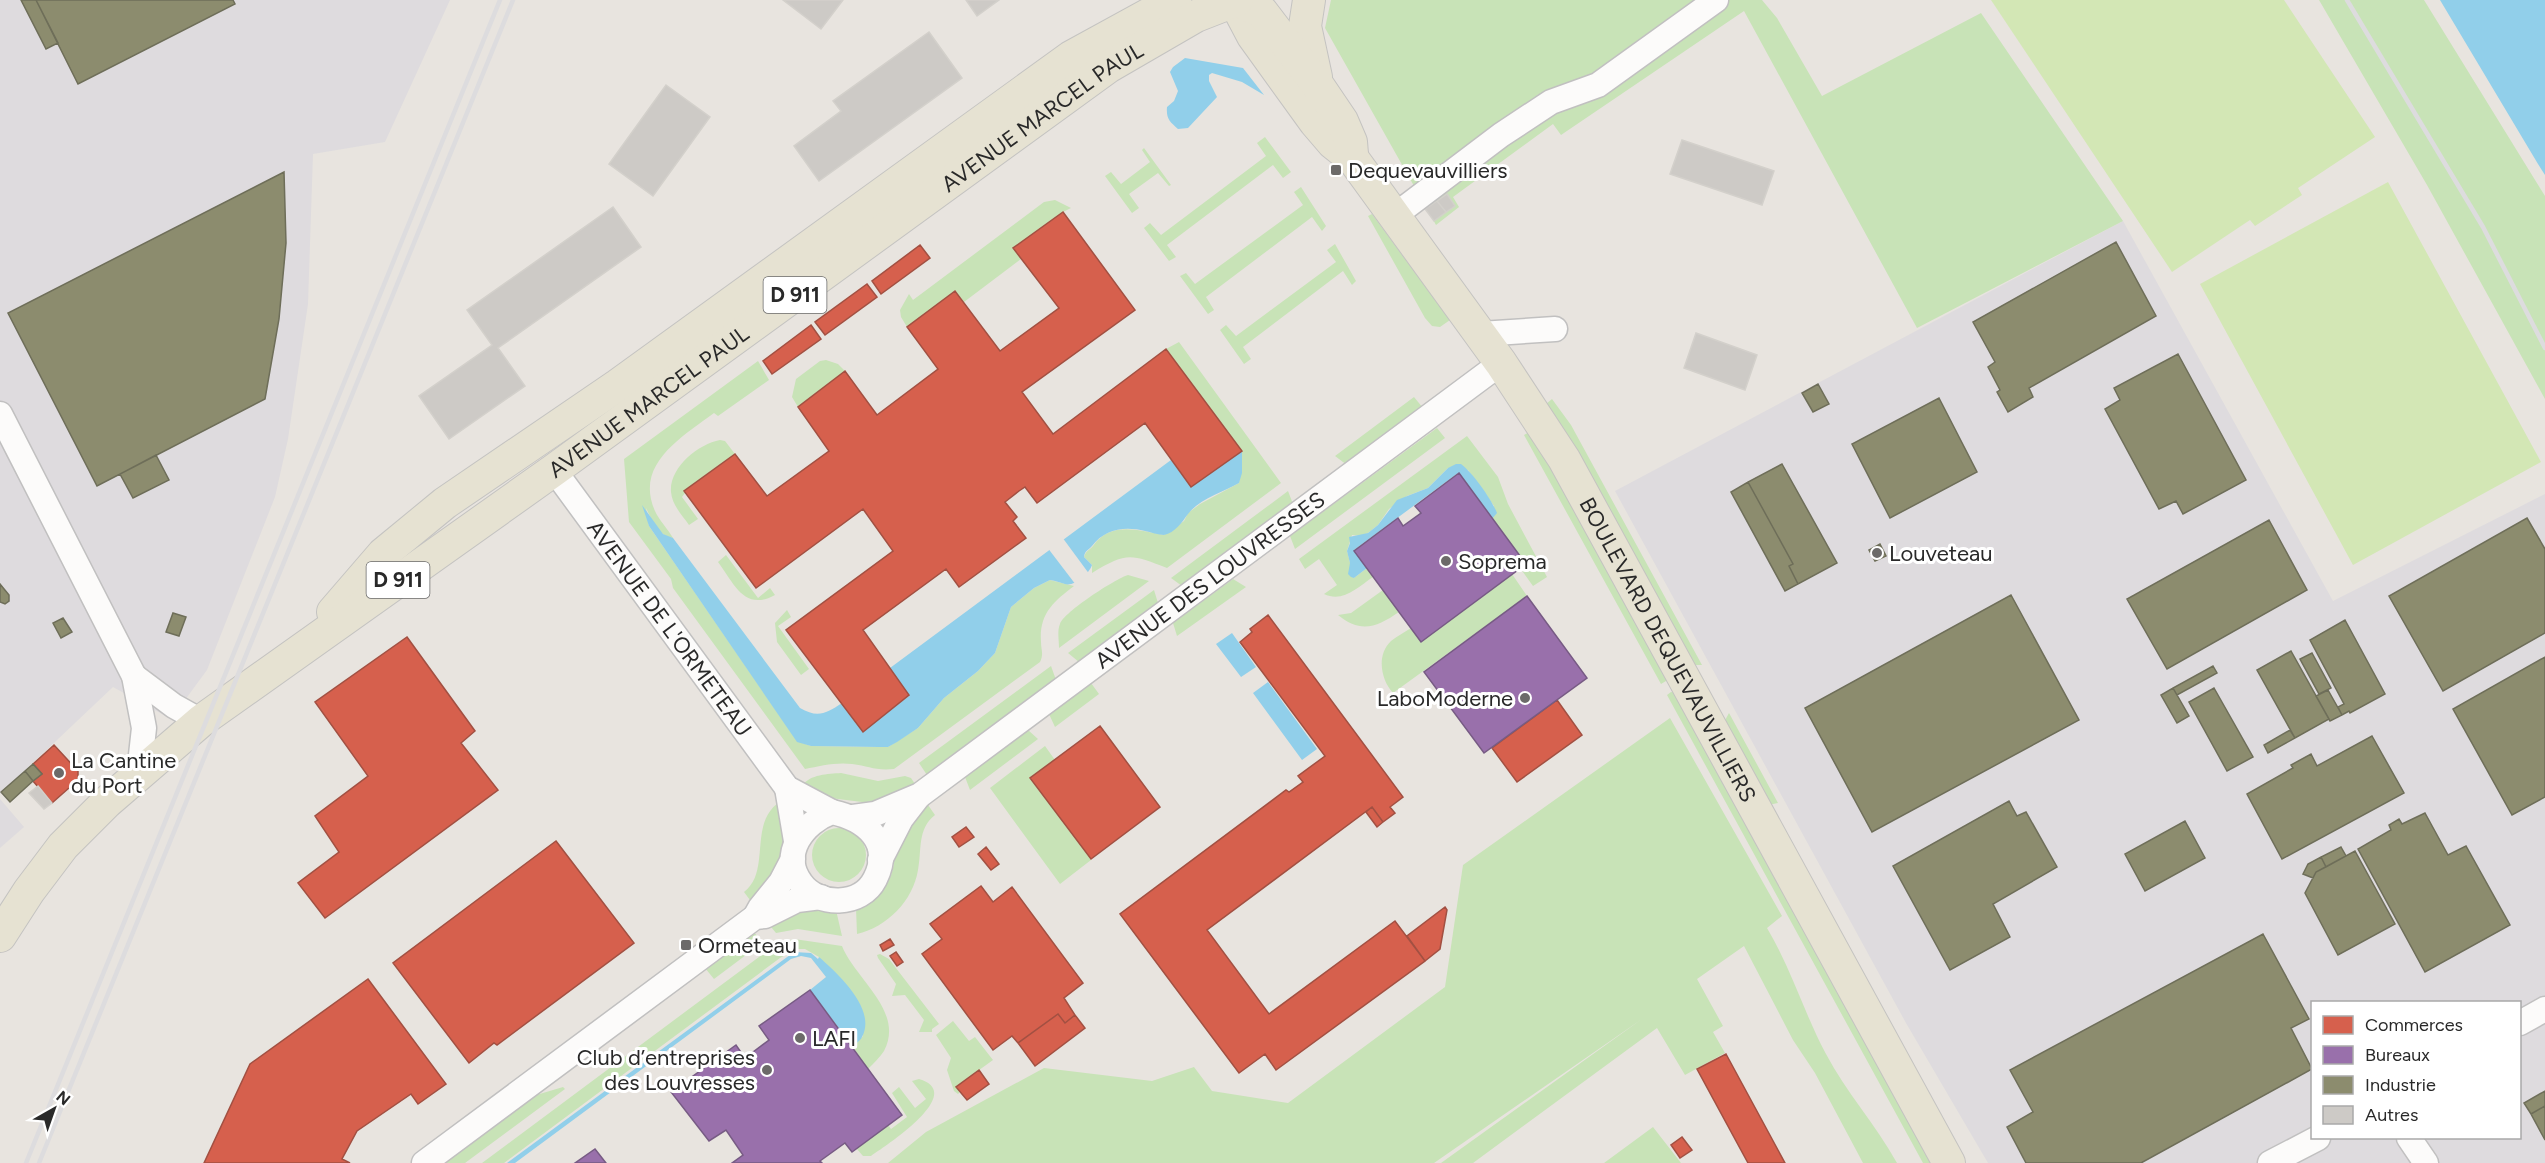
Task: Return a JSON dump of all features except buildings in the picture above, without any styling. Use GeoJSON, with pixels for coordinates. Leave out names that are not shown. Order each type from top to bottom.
{"type":"FeatureCollection","features":[{"type":"Feature","properties":{"kind":"main road","name":"BOULEVARD DEQUEVAUVILLIERS"},"geometry":{"type":"LineString","coordinates":[[1236,0],[1262,12],[1317,84],[1342,121],[1351,142],[1353,159]]}},
{"type":"Feature","properties":{"kind":"main road","name":"BOULEVARD DEQUEVAUVILLIERS"},"geometry":{"type":"LineString","coordinates":[[1236,0],[1253,36],[1315,122],[1353,159],[1535,412],[1598,518],[1949,1163]]}},
{"type":"Feature","properties":{"kind":"main road","name":"AVENUE MARCEL PAUL"},"geometry":{"type":"LineString","coordinates":[[0,936],[29,891],[63,846],[107,802],[201,721],[554,470],[1108,67],[1196,16],[1236,0]]}},
{"type":"Feature","properties":{"kind":"main road","name":"BOULEVARD DEQUEVAUVILLIERS"},"geometry":{"type":"LineString","coordinates":[[1309,0],[1305,26],[1317,84]]}},
{"type":"Feature","properties":{"kind":"main road","name":"AVENUE MARCEL PAUL"},"geometry":{"type":"LineString","coordinates":[[300,649],[383,554],[409,531],[482,477],[701,326],[1071,57],[1159,4]]}},
{"type":"Feature","properties":{"kind":"main road"},"geometry":{"type":"LineString","coordinates":[[534,443],[554,470]]}},
{"type":"Feature","properties":{"kind":"main road","name":"AVENUE MARCEL PAUL"},"geometry":{"type":"LineString","coordinates":[[0,901],[26,868],[97,795],[141,755],[201,721]]}},
{"type":"Feature","properties":{"kind":"street"},"geometry":{"type":"LineString","coordinates":[[1394,216],[1518,124],[1551,102],[1598,85],[1716,0]]}},
{"type":"Feature","properties":{"kind":"street"},"geometry":{"type":"LineString","coordinates":[[1480,334],[1555,329]]}},
{"type":"Feature","properties":{"kind":"street","name":"AVENUE DES LOUVRESSES"},"geometry":{"type":"LineString","coordinates":[[842,814],[875,814],[920,795],[1501,363]]}},
{"type":"Feature","properties":{"kind":"street"},"geometry":{"type":"LineString","coordinates":[[0,414],[134,676],[144,728],[141,755]]}},
{"type":"Feature","properties":{"kind":"street","name":"AVENUE DE L'ORMETEAU"},"geometry":{"type":"LineString","coordinates":[[554,470],[788,788],[842,814]]}},
{"type":"Feature","properties":{"kind":"street"},"geometry":{"type":"LineString","coordinates":[[134,676],[174,706],[201,721]]}},
{"type":"Feature","properties":{"kind":"street","name":"AVENUE DE L'ORMETEAU"},"geometry":{"type":"LineString","coordinates":[[788,788],[795,850]]}},
{"type":"Feature","properties":{"kind":"street","name":"AVENUE DES LOUVRESSES"},"geometry":{"type":"LineString","coordinates":[[880,860],[901,819],[920,795]]}},
{"type":"Feature","properties":{"kind":"street"},"geometry":{"type":"LineString","coordinates":[[424,1163],[755,917],[781,882],[803,829],[814,820],[842,814],[864,824],[874,834],[879,846],[878,872],[873,883],[853,899],[841,901],[821,897],[810,892],[800,883],[795,872],[795,850]]}},
{"type":"Feature","properties":{"kind":"street"},"geometry":{"type":"LineString","coordinates":[[755,917],[765,916],[797,900],[821,897]]}},
{"type":"Feature","properties":{"kind":"street"},"geometry":{"type":"LineString","coordinates":[[2521,1022],[2545,1009]]}},
{"type":"Feature","properties":{"kind":"street"},"geometry":{"type":"LineString","coordinates":[[2270,1163],[2314,1139]]}},
{"type":"Feature","properties":{"kind":"street"},"geometry":{"type":"LineString","coordinates":[[2410,1139],[2426,1163]]}},
{"type":"Feature","properties":{"kind":"shaded area"},"geometry":{"type":"Polygon","coordinates":[[[0,0],[450,0],[385,142],[313,154],[308,304],[288,439],[275,497],[207,670],[171,719],[113,687],[0,794],[0,0]]]}},
{"type":"Feature","properties":{"kind":"shaded area"},"geometry":{"type":"Polygon","coordinates":[[[2123,221],[2333,601],[2545,494],[2545,1163],[1988,1163],[1906,1023],[1615,491],[2123,221]]]}},
{"type":"Feature","properties":{"kind":"shaded area"},"geometry":{"type":"Polygon","coordinates":[[[0,799],[24,827],[0,848],[0,799]]]}},
{"type":"Feature","properties":{"kind":"green space"},"geometry":{"type":"Polygon","coordinates":[[[1331,0],[1762,0],[1777,18],[1822,96],[1981,13],[2123,221],[1917,328],[1744,11],[1561,135],[1553,124],[1453,197],[1459,207],[1436,225],[1325,28],[1331,0]]]}},
{"type":"Feature","properties":{"kind":"green space"},"geometry":{"type":"Polygon","coordinates":[[[1991,0],[2284,0],[2375,137],[2298,188],[2302,195],[2255,226],[2250,220],[2172,272],[1991,0]]]}},
{"type":"Feature","properties":{"kind":"green space"},"geometry":{"type":"Polygon","coordinates":[[[2319,0],[2424,0],[2545,196],[2545,399],[2427,185],[2319,0]]]}},
{"type":"Feature","properties":{"kind":"green space"},"geometry":{"type":"Polygon","coordinates":[[[1265,137],[1291,172],[1283,178],[1273,165],[1167,245],[1176,257],[1169,261],[1144,228],[1150,223],[1161,235],[1266,156],[1257,143],[1265,137]]]}},
{"type":"Feature","properties":{"kind":"green space"},"geometry":{"type":"Polygon","coordinates":[[[1144,148],[1171,185],[1169,186],[1158,173],[1129,194],[1139,208],[1132,213],[1105,176],[1111,172],[1121,184],[1150,162],[1142,150],[1144,148]]]}},
{"type":"Feature","properties":{"kind":"green space"},"geometry":{"type":"Polygon","coordinates":[[[2388,182],[2541,462],[2353,565],[2200,284],[2388,182]]]}},
{"type":"Feature","properties":{"kind":"green space"},"geometry":{"type":"Polygon","coordinates":[[[1301,187],[1326,226],[1322,231],[1312,217],[1206,297],[1214,310],[1208,314],[1180,276],[1186,273],[1195,284],[1303,205],[1294,192],[1301,187]]]}},
{"type":"Feature","properties":{"kind":"green space"},"geometry":{"type":"Polygon","coordinates":[[[1055,200],[1071,208],[1063,212],[1021,259],[964,302],[955,291],[907,327],[900,310],[909,294],[913,300],[1044,202],[1055,200]]]}},
{"type":"Feature","properties":{"kind":"green space"},"geometry":{"type":"Polygon","coordinates":[[[1372,214],[1450,320],[1440,327],[1432,326],[1425,318],[1368,216],[1372,214]]]}},
{"type":"Feature","properties":{"kind":"green space"},"geometry":{"type":"Polygon","coordinates":[[[1335,244],[1356,281],[1352,285],[1343,271],[1243,347],[1251,359],[1244,364],[1220,330],[1226,325],[1236,336],[1336,262],[1327,250],[1335,244]]]}},
{"type":"Feature","properties":{"kind":"green space"},"geometry":{"type":"Polygon","coordinates":[[[1179,342],[1281,483],[1167,568],[1129,557],[1113,561],[1092,573],[1092,565],[1084,557],[1100,538],[1108,533],[1125,529],[1164,535],[1184,521],[1188,513],[1200,504],[1239,483],[1242,451],[1166,349],[1179,342]]]}},
{"type":"Feature","properties":{"kind":"green space"},"geometry":{"type":"Polygon","coordinates":[[[826,360],[838,364],[845,371],[798,407],[792,397],[796,379],[820,361],[826,360]]]}},
{"type":"Feature","properties":{"kind":"green space"},"geometry":{"type":"Polygon","coordinates":[[[758,361],[769,380],[718,416],[714,413],[688,432],[665,453],[656,466],[651,479],[650,494],[655,511],[673,538],[659,531],[646,508],[649,526],[797,741],[811,746],[888,747],[918,728],[944,698],[978,671],[995,653],[1011,607],[1034,588],[1050,580],[1074,586],[1054,603],[1045,616],[1041,632],[1040,662],[894,769],[840,764],[805,769],[673,588],[671,579],[629,522],[624,459],[758,361]]]}},
{"type":"Feature","properties":{"kind":"green space"},"geometry":{"type":"Polygon","coordinates":[[[1414,397],[1423,408],[1347,465],[1335,456],[1414,397]]]}},
{"type":"Feature","properties":{"kind":"green space"},"geometry":{"type":"Polygon","coordinates":[[[1552,399],[1571,425],[1702,665],[1691,665],[1559,423],[1546,404],[1552,399]]]}},
{"type":"Feature","properties":{"kind":"green space"},"geometry":{"type":"Polygon","coordinates":[[[1437,428],[1445,438],[1295,549],[1290,536],[1437,428]]]}},
{"type":"Feature","properties":{"kind":"green space"},"geometry":{"type":"Polygon","coordinates":[[[1531,431],[1669,674],[1666,681],[1661,684],[1524,435],[1531,431]]]}},
{"type":"Feature","properties":{"kind":"green space"},"geometry":{"type":"Polygon","coordinates":[[[1467,436],[1498,477],[1508,504],[1547,577],[1533,586],[1492,519],[1494,506],[1468,470],[1448,468],[1428,488],[1407,496],[1389,509],[1378,525],[1368,533],[1361,536],[1352,535],[1347,551],[1354,578],[1367,568],[1373,577],[1344,595],[1338,597],[1324,594],[1337,585],[1319,559],[1305,569],[1299,559],[1467,436]]]}},
{"type":"Feature","properties":{"kind":"green space"},"geometry":{"type":"Polygon","coordinates":[[[720,440],[725,441],[735,454],[684,491],[682,497],[698,519],[689,525],[673,501],[671,492],[675,474],[686,458],[703,446],[720,440]]]}},
{"type":"Feature","properties":{"kind":"green space"},"geometry":{"type":"Polygon","coordinates":[[[1288,491],[1293,504],[1182,586],[1171,578],[1288,491]]]}},
{"type":"Feature","properties":{"kind":"green space"},"geometry":{"type":"Polygon","coordinates":[[[726,555],[758,598],[770,588],[775,595],[755,600],[741,593],[718,562],[726,555]]]}},
{"type":"Feature","properties":{"kind":"green space"},"geometry":{"type":"Polygon","coordinates":[[[1512,574],[1527,596],[1393,693],[1383,675],[1382,667],[1383,653],[1391,641],[1411,628],[1422,641],[1512,574]]]}},
{"type":"Feature","properties":{"kind":"green space"},"geometry":{"type":"Polygon","coordinates":[[[1128,575],[1149,581],[1059,648],[1060,624],[1070,612],[1091,596],[1128,575]]]}},
{"type":"Feature","properties":{"kind":"green space"},"geometry":{"type":"Polygon","coordinates":[[[1233,579],[1246,587],[1177,636],[1173,623],[1233,579]]]}},
{"type":"Feature","properties":{"kind":"green space"},"geometry":{"type":"Polygon","coordinates":[[[1154,590],[1158,603],[1079,662],[1068,653],[1154,590]]]}},
{"type":"Feature","properties":{"kind":"green space"},"geometry":{"type":"Polygon","coordinates":[[[1383,590],[1399,612],[1376,625],[1369,626],[1354,625],[1338,615],[1351,613],[1383,590]]]}},
{"type":"Feature","properties":{"kind":"green space"},"geometry":{"type":"Polygon","coordinates":[[[787,610],[791,617],[778,626],[809,669],[801,675],[777,642],[775,623],[787,610]]]}},
{"type":"Feature","properties":{"kind":"green space"},"geometry":{"type":"Polygon","coordinates":[[[1051,666],[1056,680],[927,775],[919,763],[1051,666]]]}},
{"type":"Feature","properties":{"kind":"green space"},"geometry":{"type":"Polygon","coordinates":[[[1091,683],[1099,694],[1055,727],[1049,714],[1091,683]]]}},
{"type":"Feature","properties":{"kind":"green space"},"geometry":{"type":"Polygon","coordinates":[[[1671,692],[1680,693],[1935,1163],[1923,1163],[1667,695],[1671,692]]]}},
{"type":"Feature","properties":{"kind":"green space"},"geometry":{"type":"Polygon","coordinates":[[[1729,713],[1778,803],[1768,805],[1723,724],[1729,713]]]}},
{"type":"Feature","properties":{"kind":"green space"},"geometry":{"type":"Polygon","coordinates":[[[1670,718],[1782,916],[1767,928],[1826,1054],[1897,1163],[1863,1163],[1815,1073],[1793,1040],[1744,946],[1697,979],[1723,1026],[1713,1032],[1725,1053],[1685,1075],[1657,1028],[1473,1163],[1441,1163],[1642,1019],[1434,1163],[888,1163],[926,1132],[1044,1068],[1152,1081],[1194,1067],[1212,1091],[1288,1103],[1445,987],[1463,865],[1670,718]]]}},
{"type":"Feature","properties":{"kind":"green space"},"geometry":{"type":"Polygon","coordinates":[[[1028,730],[1038,739],[970,790],[965,777],[1028,730]]]}},
{"type":"Feature","properties":{"kind":"green space"},"geometry":{"type":"Polygon","coordinates":[[[1045,746],[1055,760],[1091,860],[1060,884],[990,788],[1045,746]]]}},
{"type":"Feature","properties":{"kind":"green space"},"geometry":{"type":"Polygon","coordinates":[[[841,773],[878,781],[905,776],[911,778],[915,784],[890,801],[870,803],[830,798],[802,786],[814,777],[841,773]]]}},
{"type":"Feature","properties":{"kind":"green space"},"geometry":{"type":"Polygon","coordinates":[[[781,801],[786,812],[784,855],[753,904],[744,892],[752,883],[757,872],[765,821],[771,810],[781,801]]]}},
{"type":"Feature","properties":{"kind":"green space"},"geometry":{"type":"Polygon","coordinates":[[[928,805],[935,815],[923,833],[918,870],[911,892],[888,919],[868,931],[857,934],[856,908],[884,888],[894,865],[898,840],[915,817],[928,805]]]}},
{"type":"Feature","properties":{"kind":"green space"},"geometry":{"type":"Polygon","coordinates":[[[839,828],[849,830],[858,836],[864,845],[866,855],[864,865],[858,874],[849,880],[839,882],[829,880],[820,874],[814,865],[812,855],[814,845],[820,836],[829,830],[839,828]]]}},
{"type":"Feature","properties":{"kind":"green space"},"geometry":{"type":"Polygon","coordinates":[[[795,907],[836,910],[842,936],[798,929],[776,933],[767,922],[795,907]]]}},
{"type":"Feature","properties":{"kind":"green space"},"geometry":{"type":"Polygon","coordinates":[[[754,932],[762,943],[714,979],[705,968],[754,932]]]}},
{"type":"Feature","properties":{"kind":"green space"},"geometry":{"type":"Polygon","coordinates":[[[794,939],[842,946],[876,996],[888,1022],[889,1036],[884,1051],[868,1069],[853,1047],[863,1036],[819,957],[805,949],[796,949],[780,958],[504,1163],[482,1163],[775,945],[794,939]]]}},
{"type":"Feature","properties":{"kind":"green space"},"geometry":{"type":"Polygon","coordinates":[[[880,954],[889,959],[939,1024],[932,1029],[932,1032],[919,1032],[924,1020],[905,995],[892,996],[896,984],[878,958],[877,955],[880,954]]]}},
{"type":"Feature","properties":{"kind":"green space"},"geometry":{"type":"Polygon","coordinates":[[[953,1021],[969,1041],[975,1037],[993,1060],[957,1086],[960,1092],[958,1094],[954,1091],[947,1070],[951,1058],[936,1035],[953,1021]]]}},
{"type":"Feature","properties":{"kind":"green space"},"geometry":{"type":"Polygon","coordinates":[[[919,1079],[932,1086],[934,1096],[929,1107],[891,1142],[871,1156],[863,1156],[856,1148],[888,1125],[891,1129],[907,1117],[892,1093],[899,1087],[915,1108],[926,1099],[912,1081],[919,1079]]]}},
{"type":"Feature","properties":{"kind":"green space"},"geometry":{"type":"Polygon","coordinates":[[[563,1087],[565,1089],[465,1163],[442,1163],[533,1096],[563,1087]]]}},
{"type":"Feature","properties":{"kind":"green space"},"geometry":{"type":"Polygon","coordinates":[[[1653,1127],[1681,1163],[1604,1163],[1653,1127]]]}},
{"type":"Feature","properties":{"kind":"water"},"geometry":{"type":"Polygon","coordinates":[[[2440,0],[2545,0],[2545,175],[2538,164],[2440,0]]]}},
{"type":"Feature","properties":{"kind":"water"},"geometry":{"type":"Polygon","coordinates":[[[1185,58],[1243,68],[1264,95],[1242,82],[1212,73],[1209,75],[1209,81],[1217,97],[1188,128],[1178,129],[1167,115],[1167,107],[1174,101],[1178,91],[1170,72],[1185,58]]]}},
{"type":"Feature","properties":{"kind":"water"},"geometry":{"type":"Polygon","coordinates":[[[1242,451],[1242,473],[1239,483],[1198,504],[1172,532],[1162,535],[1122,529],[1109,532],[1097,540],[1085,553],[1084,557],[1092,565],[1081,579],[1073,584],[1050,580],[1034,588],[1011,607],[995,653],[978,671],[944,698],[918,728],[888,747],[811,746],[797,742],[649,526],[642,505],[663,534],[673,538],[800,708],[817,714],[831,710],[842,703],[863,731],[909,696],[890,668],[1171,460],[1191,487],[1242,451]]]}},
{"type":"Feature","properties":{"kind":"water"},"geometry":{"type":"Polygon","coordinates":[[[1461,464],[1466,468],[1487,494],[1497,513],[1492,519],[1458,473],[1354,550],[1367,568],[1354,578],[1351,577],[1348,574],[1349,537],[1368,533],[1378,525],[1397,500],[1428,488],[1448,468],[1461,464]]]}},
{"type":"Feature","properties":{"kind":"water"},"geometry":{"type":"Polygon","coordinates":[[[1232,633],[1256,667],[1241,677],[1216,644],[1232,633]]]}},
{"type":"Feature","properties":{"kind":"water"},"geometry":{"type":"Polygon","coordinates":[[[1268,682],[1317,749],[1302,760],[1253,693],[1268,682]]]}},
{"type":"Feature","properties":{"kind":"water"},"geometry":{"type":"Polygon","coordinates":[[[794,952],[811,953],[818,959],[819,957],[845,982],[860,1004],[865,1026],[861,1038],[853,1047],[810,990],[826,977],[811,958],[801,956],[791,959],[515,1163],[507,1163],[794,952]]]}},
{"type":"Feature","properties":{"kind":"pier"},"geometry":{"type":"Polygon","coordinates":[[[1062,537],[1090,575],[1076,585],[1047,547],[1062,537]]]}},
{"type":"Feature","properties":{"kind":"railway"},"geometry":{"type":"LineString","coordinates":[[26,1163],[500,0]]}},
{"type":"Feature","properties":{"kind":"railway"},"geometry":{"type":"LineString","coordinates":[[39,1163],[513,0]]}},
{"type":"Feature","properties":{"kind":"railway"},"geometry":{"type":"LineString","coordinates":[[2347,0],[2483,227],[2545,348]]}},
{"type":"Feature","properties":{"kind":"place","name":"Dequevauvilliers"},"geometry":{"type":"Point","coordinates":[1336,170]}},
{"type":"Feature","properties":{"kind":"place","name":"Louveteau"},"geometry":{"type":"Point","coordinates":[1877,553]}},
{"type":"Feature","properties":{"kind":"place","name":"Soprema"},"geometry":{"type":"Point","coordinates":[1446,561]}},
{"type":"Feature","properties":{"kind":"place","name":"LaboModerne"},"geometry":{"type":"Point","coordinates":[1525,698]}},
{"type":"Feature","properties":{"kind":"place","name":"La Cantine du Port"},"geometry":{"type":"Point","coordinates":[59,773]}},
{"type":"Feature","properties":{"kind":"place","name":"Ormeteau"},"geometry":{"type":"Point","coordinates":[686,945]}},
{"type":"Feature","properties":{"kind":"place","name":"LAFI"},"geometry":{"type":"Point","coordinates":[800,1038]}},
{"type":"Feature","properties":{"kind":"place","name":"Club d’entreprises des Louvresses"},"geometry":{"type":"Point","coordinates":[767,1070]}}]}
